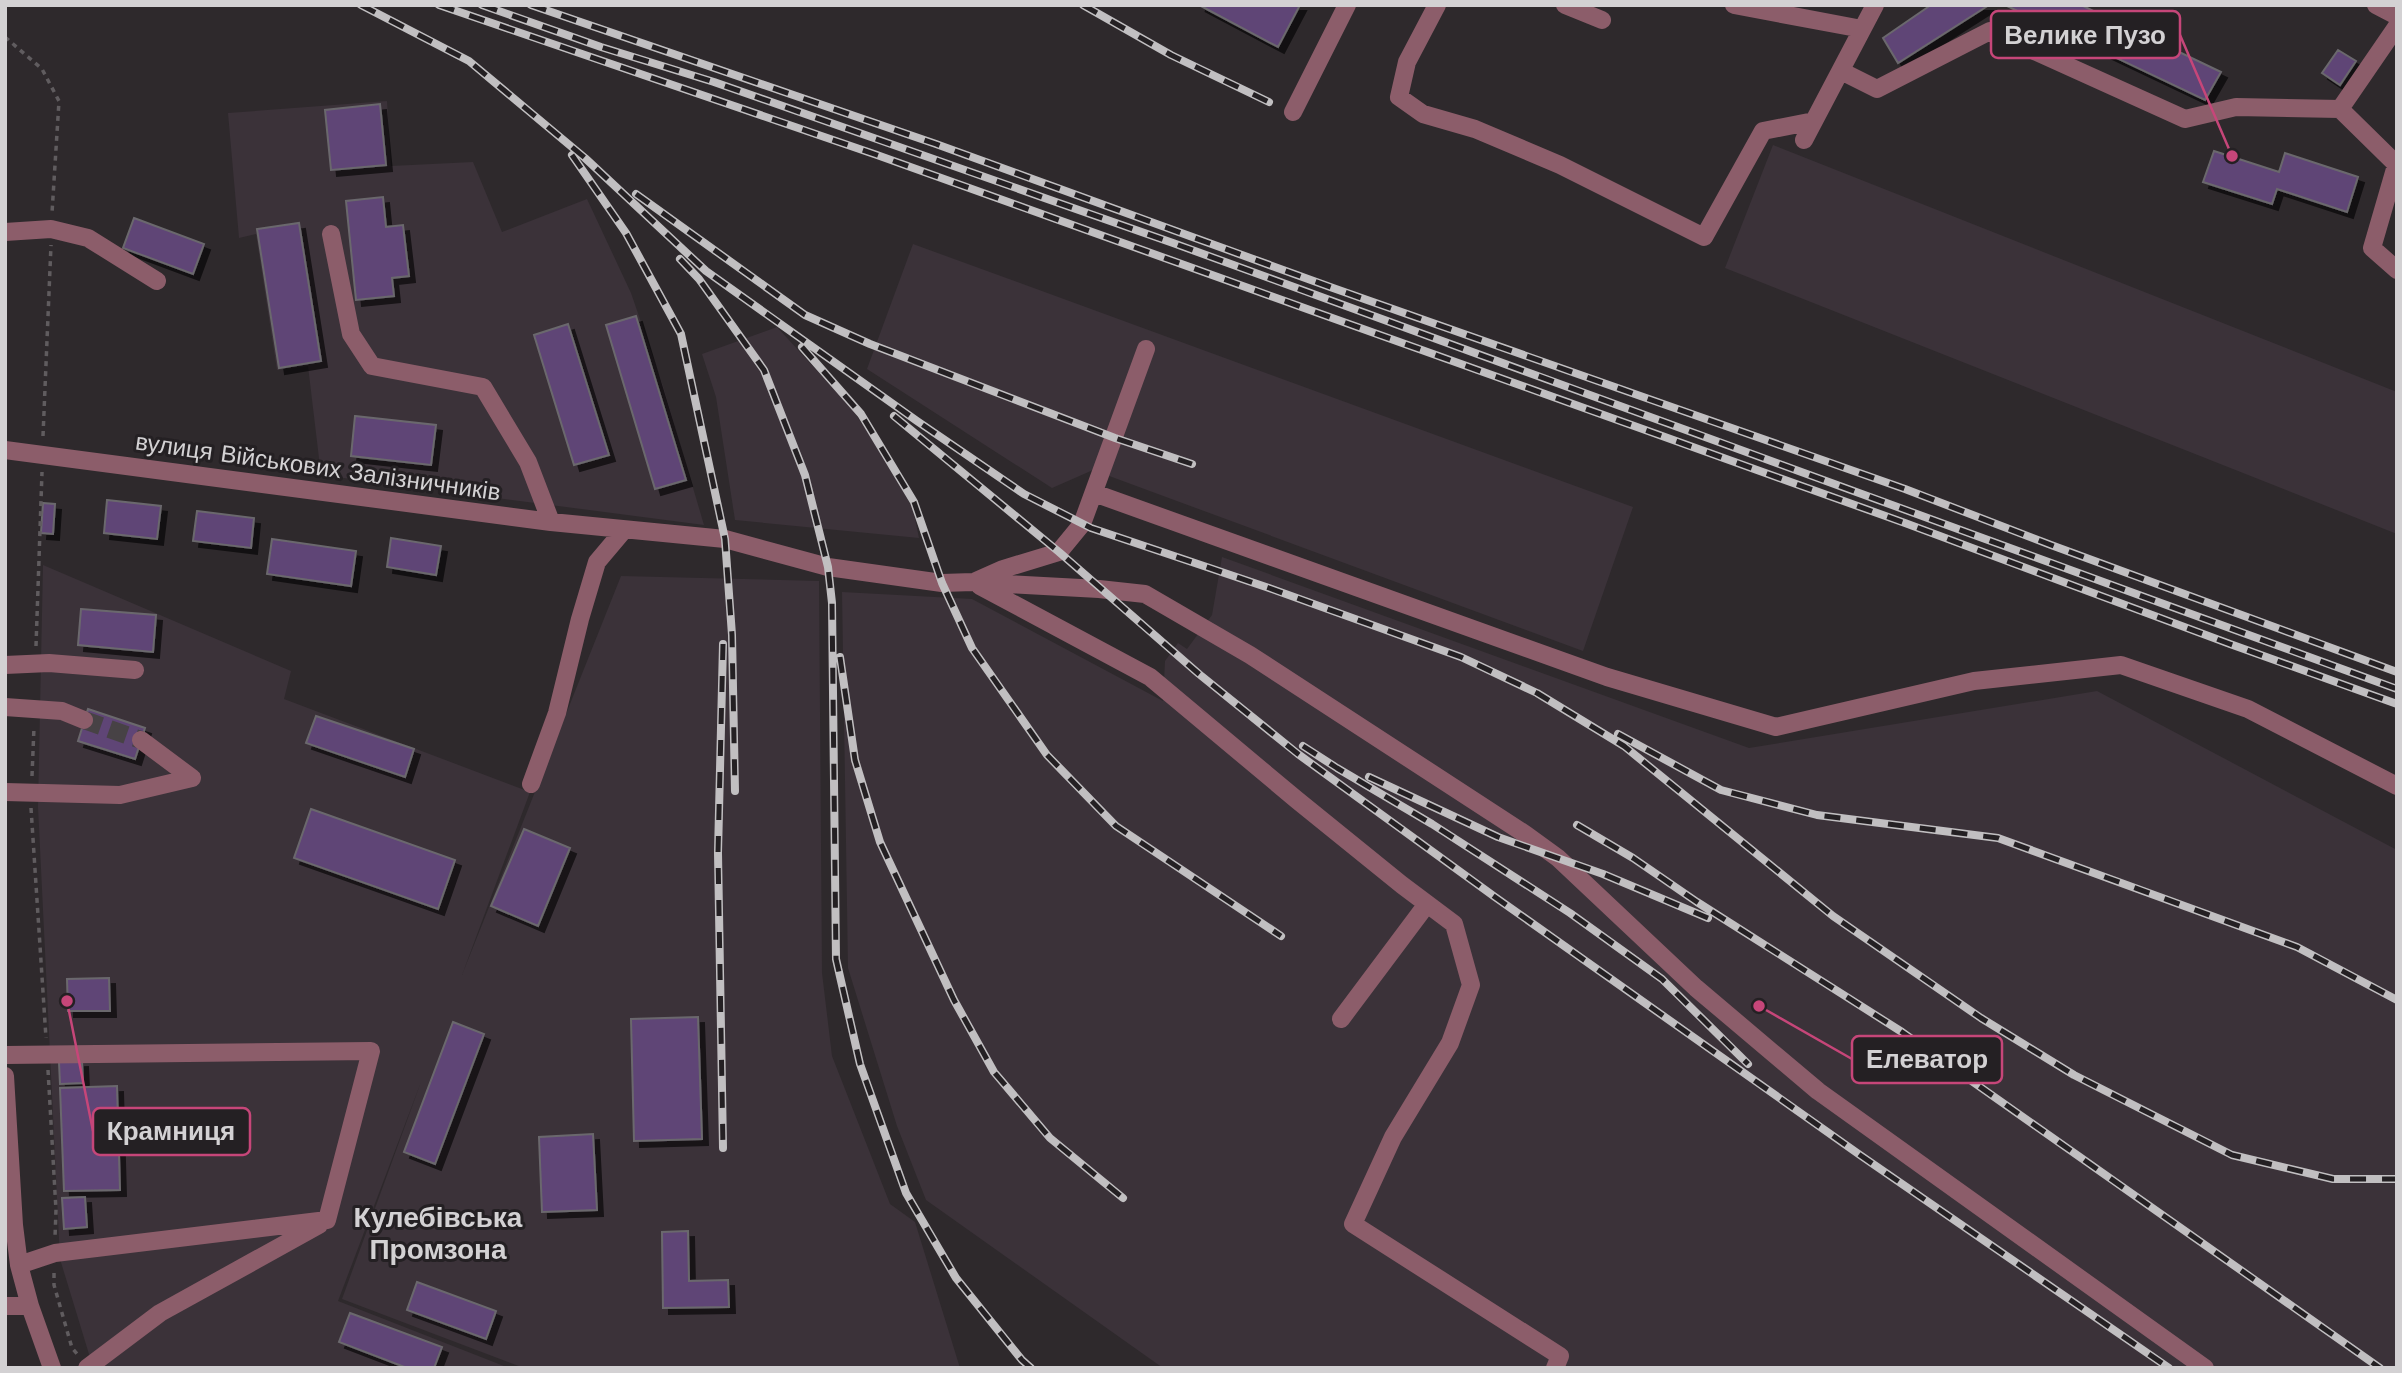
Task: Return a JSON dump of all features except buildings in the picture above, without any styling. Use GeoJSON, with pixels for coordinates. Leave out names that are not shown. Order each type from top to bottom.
{"type":"FeatureCollection","features":[{"type":"Feature","properties":{"kind":"street"},"geometry":{"type":"LineString","coordinates":[[1293,112],[1347,5]]}},
{"type":"Feature","properties":{"kind":"street"},"geometry":{"type":"LineString","coordinates":[[1437,5],[1407,62],[1399,97],[1423,114],[1475,129],[1560,165],[1704,237],[1763,131],[1814,121]]}},
{"type":"Feature","properties":{"kind":"street"},"geometry":{"type":"LineString","coordinates":[[1565,5],[1602,20]]}},
{"type":"Feature","properties":{"kind":"street"},"geometry":{"type":"LineString","coordinates":[[1734,5],[1863,29]]}},
{"type":"Feature","properties":{"kind":"street"},"geometry":{"type":"LineString","coordinates":[[1804,141],[1875,5]]}},
{"type":"Feature","properties":{"kind":"street"},"geometry":{"type":"LineString","coordinates":[[2376,5],[2397,16]]}},
{"type":"Feature","properties":{"kind":"street"},"geometry":{"type":"LineString","coordinates":[[2340,109],[2397,26]]}},
{"type":"Feature","properties":{"kind":"street"},"geometry":{"type":"LineString","coordinates":[[1841,71],[1877,89],[1990,31],[2185,119],[2236,107],[2340,109],[2396,162],[2372,248],[2397,270]]}},
{"type":"Feature","properties":{"kind":"street"},"geometry":{"type":"LineString","coordinates":[[5,232],[51,229],[88,237],[157,281]]}},
{"type":"Feature","properties":{"kind":"street"},"geometry":{"type":"LineString","coordinates":[[331,234],[351,334],[372,366],[482,387],[528,462],[551,522]]}},
{"type":"Feature","properties":{"kind":"street"},"geometry":{"type":"LineString","coordinates":[[972,583],[1003,569],[1059,552],[1082,524],[1146,349]]}},
{"type":"Feature","properties":{"kind":"street","name":"вулиця Військових Залізничників"},"geometry":{"type":"LineString","coordinates":[[5,450],[551,522],[725,539],[828,567],[942,583],[1099,589],[1145,594],[1250,656],[1525,834],[1558,859],[1696,988],[1818,1091],[2205,1368]]}},
{"type":"Feature","properties":{"kind":"street"},"geometry":{"type":"LineString","coordinates":[[1094,492],[1607,677],[1776,727],[1974,681],[2121,666],[2248,709],[2397,786]]}},
{"type":"Feature","properties":{"kind":"street"},"geometry":{"type":"LineString","coordinates":[[531,784],[557,713],[597,562],[624,530]]}},
{"type":"Feature","properties":{"kind":"street"},"geometry":{"type":"LineString","coordinates":[[972,583],[1150,677],[1297,800],[1454,924],[1471,985],[1450,1043],[1393,1137],[1353,1224],[1560,1356],[1555,1368]]}},
{"type":"Feature","properties":{"kind":"street"},"geometry":{"type":"LineString","coordinates":[[5,665],[49,663],[135,670]]}},
{"type":"Feature","properties":{"kind":"street"},"geometry":{"type":"LineString","coordinates":[[5,707],[62,711],[84,720]]}},
{"type":"Feature","properties":{"kind":"street"},"geometry":{"type":"LineString","coordinates":[[5,792],[120,795],[192,778],[141,740]]}},
{"type":"Feature","properties":{"kind":"street"},"geometry":{"type":"LineString","coordinates":[[1340,1019],[1427,904]]}},
{"type":"Feature","properties":{"kind":"street"},"geometry":{"type":"LineString","coordinates":[[5,1055],[371,1051],[327,1220],[160,1313],[87,1368]]}},
{"type":"Feature","properties":{"kind":"street"},"geometry":{"type":"LineString","coordinates":[[5,1076],[13,1224],[19,1265],[52,1368]]}},
{"type":"Feature","properties":{"kind":"street"},"geometry":{"type":"LineString","coordinates":[[19,1265],[55,1253],[327,1220]]}},
{"type":"Feature","properties":{"kind":"street"},"geometry":{"type":"LineString","coordinates":[[5,1306],[30,1306]]}},
{"type":"Feature","properties":{"kind":"shaded area"},"geometry":{"type":"Polygon","coordinates":[[[387,101],[391,166],[473,162],[502,232],[587,199],[631,293],[663,386],[704,525],[321,475],[308,366],[277,370],[256,234],[239,238],[228,113],[387,101]]]}},
{"type":"Feature","properties":{"kind":"shaded area"},"geometry":{"type":"Polygon","coordinates":[[[1773,145],[2397,392],[2397,534],[1725,268],[1773,145]]]}},
{"type":"Feature","properties":{"kind":"shaded area"},"geometry":{"type":"Polygon","coordinates":[[[913,244],[1633,507],[1583,651],[1093,470],[1052,488],[867,369],[913,244]]]}},
{"type":"Feature","properties":{"kind":"shaded area"},"geometry":{"type":"Polygon","coordinates":[[[777,327],[852,409],[885,458],[913,509],[919,538],[735,520],[716,397],[702,354],[777,327]]]}},
{"type":"Feature","properties":{"kind":"shaded area"},"geometry":{"type":"Polygon","coordinates":[[[1222,557],[1749,748],[2097,691],[2397,850],[2397,1368],[1163,1368],[926,1200],[897,1126],[848,968],[842,592],[972,599],[1163,701],[1165,661],[1178,643],[1187,649],[1212,615],[1222,557]]]}},
{"type":"Feature","properties":{"kind":"shaded area"},"geometry":{"type":"Polygon","coordinates":[[[43,565],[291,671],[284,699],[530,792],[462,975],[621,576],[819,581],[822,973],[832,1056],[890,1204],[915,1222],[960,1368],[524,1368],[342,1299],[421,1082],[338,1301],[509,1368],[103,1368],[92,1364],[60,1259],[38,807],[43,565]]]}},
{"type":"Feature","properties":{"kind":"tunnel"},"geometry":{"type":"LineString","coordinates":[[84,720],[141,740]]}},
{"type":"Feature","properties":{"kind":"railway"},"geometry":{"type":"LineString","coordinates":[[361,5],[469,61],[585,158],[706,271],[1024,494],[1091,528],[1461,657],[1537,693],[1624,746],[1833,916],[1981,1018],[2074,1075],[2232,1155],[2333,1179],[2397,1179]]}},
{"type":"Feature","properties":{"kind":"railway"},"geometry":{"type":"LineString","coordinates":[[439,5],[877,155],[1905,523],[2397,704]]}},
{"type":"Feature","properties":{"kind":"railway"},"geometry":{"type":"LineString","coordinates":[[482,5],[601,47],[714,82],[1173,243],[2397,689]]}},
{"type":"Feature","properties":{"kind":"railway"},"geometry":{"type":"LineString","coordinates":[[531,5],[936,144],[1333,288],[1905,489],[2397,672]]}},
{"type":"Feature","properties":{"kind":"railway"},"geometry":{"type":"LineString","coordinates":[[1083,5],[1171,55],[1269,102]]}},
{"type":"Feature","properties":{"kind":"railway"},"geometry":{"type":"LineString","coordinates":[[572,155],[626,233],[681,334],[725,539],[732,635],[735,791]]}},
{"type":"Feature","properties":{"kind":"railway"},"geometry":{"type":"LineString","coordinates":[[636,194],[805,315],[870,344],[1115,438],[1192,464]]}},
{"type":"Feature","properties":{"kind":"railway"},"geometry":{"type":"LineString","coordinates":[[680,259],[699,279],[764,370],[805,475],[828,567],[832,603],[836,959],[860,1064],[906,1193],[956,1278],[1031,1368]]}},
{"type":"Feature","properties":{"kind":"railway"},"geometry":{"type":"LineString","coordinates":[[802,347],[861,414],[914,502],[942,583],[972,648],[1047,755],[1116,826],[1281,936]]}},
{"type":"Feature","properties":{"kind":"railway"},"geometry":{"type":"LineString","coordinates":[[894,416],[1059,552],[1199,674],[1298,754],[1860,1155],[2169,1368]]}},
{"type":"Feature","properties":{"kind":"railway"},"geometry":{"type":"LineString","coordinates":[[723,644],[718,853],[723,1148]]}},
{"type":"Feature","properties":{"kind":"railway"},"geometry":{"type":"LineString","coordinates":[[840,657],[855,760],[880,842],[954,1000],[994,1072],[1050,1138],[1123,1198]]}},
{"type":"Feature","properties":{"kind":"railway"},"geometry":{"type":"LineString","coordinates":[[1618,734],[1721,790],[1817,815],[1998,838],[2297,947],[2397,1000]]}},
{"type":"Feature","properties":{"kind":"railway"},"geometry":{"type":"LineString","coordinates":[[1303,746],[1432,824],[1570,913],[1662,979],[1748,1064]]}},
{"type":"Feature","properties":{"kind":"railway"},"geometry":{"type":"LineString","coordinates":[[1369,777],[1498,837],[1603,874],[1708,918]]}},
{"type":"Feature","properties":{"kind":"railway"},"geometry":{"type":"LineString","coordinates":[[1577,825],[1633,858],[1697,902],[1902,1032],[2380,1368]]}},
{"type":"Feature","properties":{"kind":"place","name":"Велике Пузо"},"geometry":{"type":"Point","coordinates":[2232,156]}},
{"type":"Feature","properties":{"kind":"place","name":"Крамниця"},"geometry":{"type":"Point","coordinates":[67,1001]}},
{"type":"Feature","properties":{"kind":"place","name":"Елеватор"},"geometry":{"type":"Point","coordinates":[1759,1006]}},
{"type":"Feature","properties":{"kind":"district","name":"Кулебівська Промзона"},"geometry":{"type":"Point","coordinates":[438,1233]}}]}
